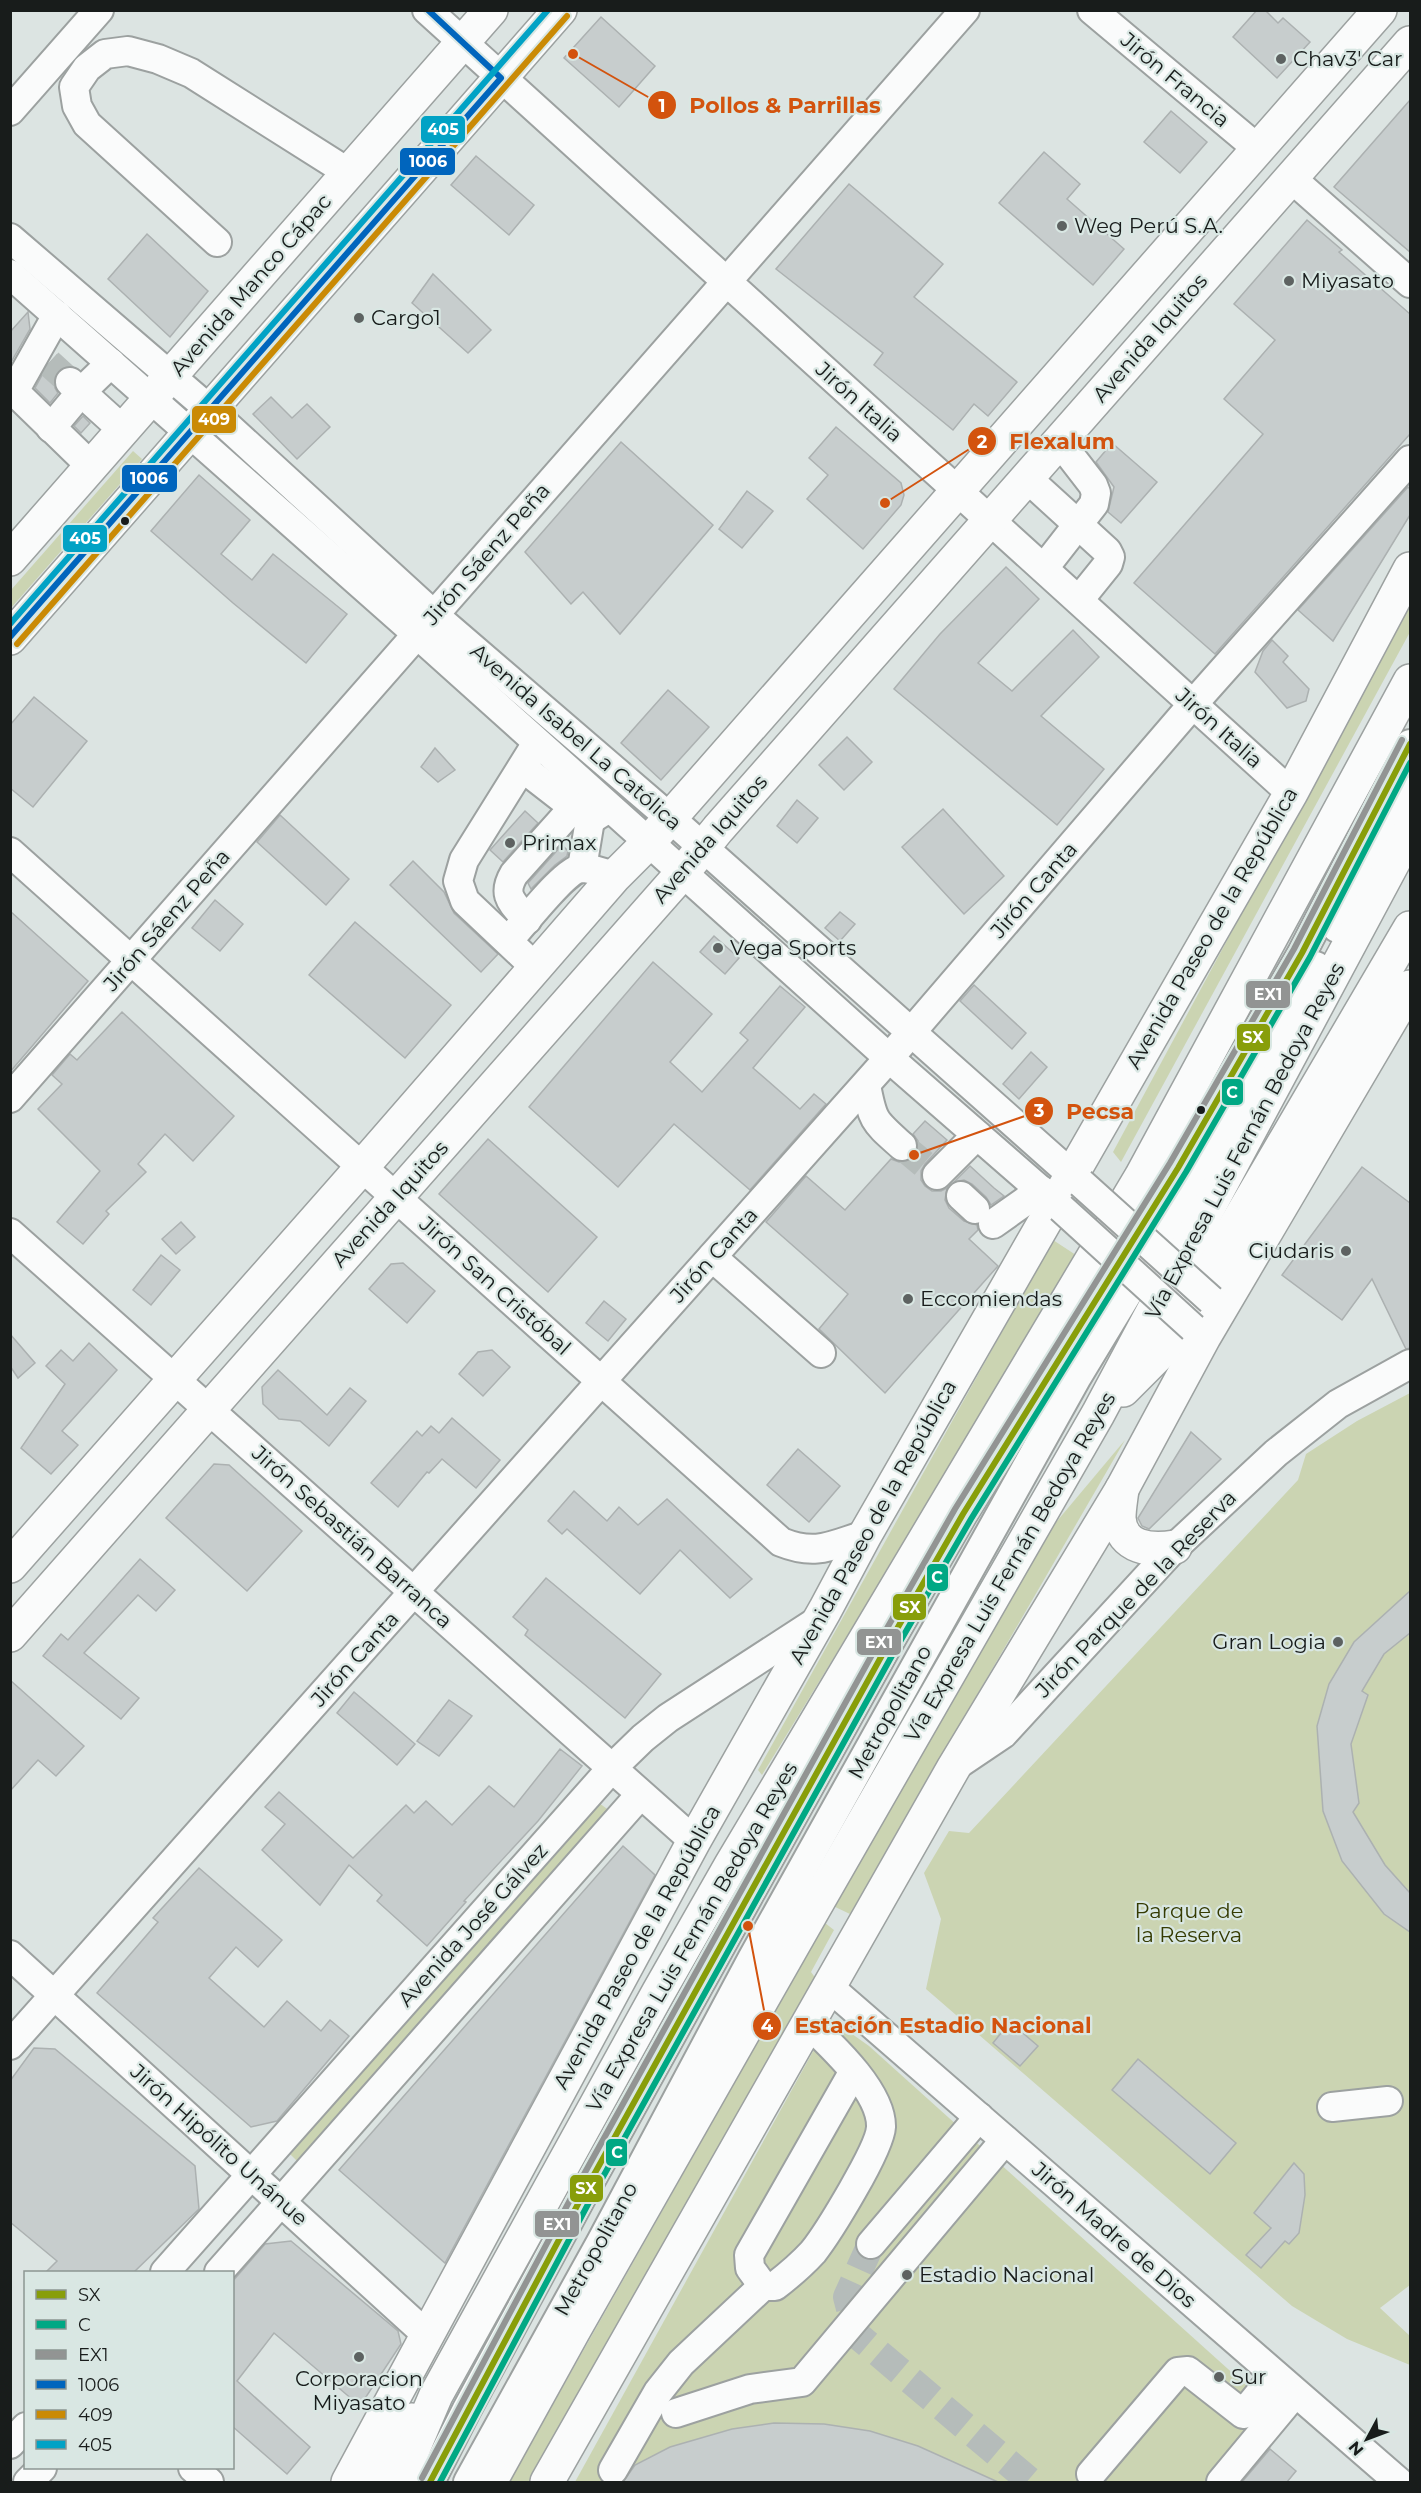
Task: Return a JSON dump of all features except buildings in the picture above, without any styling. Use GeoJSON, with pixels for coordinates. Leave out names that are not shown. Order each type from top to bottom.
{"type":"FeatureCollection","features":[{"type":"Feature","properties":{"kind":"main road","name":"Avenida Manco Cápac"},"geometry":{"type":"LineString","coordinates":[[10,559],[491,10]]}},
{"type":"Feature","properties":{"kind":"main road"},"geometry":{"type":"LineString","coordinates":[[10,638],[560,10]]}},
{"type":"Feature","properties":{"kind":"main road","name":"Avenida Iquitos"},"geometry":{"type":"LineString","coordinates":[[10,1566],[615,876],[659,830],[1380,10]]}},
{"type":"Feature","properties":{"kind":"main road","name":"Avenida Iquitos"},"geometry":{"type":"LineString","coordinates":[[10,1635],[1410,43]]}},
{"type":"Feature","properties":{"kind":"main road","name":"Avenida Paseo de la República"},"geometry":{"type":"LineString","coordinates":[[348,2482],[694,1841],[1026,1252],[1052,1200],[1076,1179],[1291,793],[1410,569]]}},
{"type":"Feature","properties":{"kind":"main road","name":"Vía Expresa Luis Fernán Bedoya Reyes"},"geometry":{"type":"LineString","coordinates":[[399,2482],[436,2395],[731,1865],[1141,1177],[1410,681]]}},
{"type":"Feature","properties":{"kind":"main road","name":"Vía Expresa Luis Fernán Bedoya Reyes"},"geometry":{"type":"LineString","coordinates":[[490,2482],[784,1961],[1098,1414],[1410,831]]}},
{"type":"Feature","properties":{"kind":"main road"},"geometry":{"type":"LineString","coordinates":[[1098,1414],[1162,1351],[1410,928]]}},
{"type":"Feature","properties":{"kind":"main road"},"geometry":{"type":"LineString","coordinates":[[547,2482],[954,1767],[1122,1489],[1198,1332],[1410,987]]}},
{"type":"Feature","properties":{"kind":"main road"},"geometry":{"type":"LineString","coordinates":[[1122,1489],[1119,1517],[1120,1526],[1126,1535],[1137,1546],[1145,1549],[1159,1550],[1175,1547]]}},
{"type":"Feature","properties":{"kind":"main road"},"geometry":{"type":"LineString","coordinates":[[371,2482],[394,2440],[436,2395]]}},
{"type":"Feature","properties":{"kind":"street"},"geometry":{"type":"LineString","coordinates":[[10,111],[99,10]]}},
{"type":"Feature","properties":{"kind":"street","name":"Jirón Italia"},"geometry":{"type":"LineString","coordinates":[[427,10],[1291,793]]}},
{"type":"Feature","properties":{"kind":"street","name":"Jirón Sáenz Peña"},"geometry":{"type":"LineString","coordinates":[[10,1098],[965,10]]}},
{"type":"Feature","properties":{"kind":"street","name":"Jirón Francia"},"geometry":{"type":"LineString","coordinates":[[1092,10],[1258,149]]}},
{"type":"Feature","properties":{"kind":"street"},"geometry":{"type":"LineString","coordinates":[[217,242],[87,124],[77,106],[75,87],[87,68],[105,54],[128,51],[158,59],[190,73],[349,173]]}},
{"type":"Feature","properties":{"kind":"street"},"geometry":{"type":"LineString","coordinates":[[1291,178],[1410,283]]}},
{"type":"Feature","properties":{"kind":"street","name":"Avenida Isabel La Católica"},"geometry":{"type":"LineString","coordinates":[[10,238],[161,388],[426,625],[693,860],[912,1033],[1216,1305]]}},
{"type":"Feature","properties":{"kind":"street","name":"Avenida Isabel La Católica"},"geometry":{"type":"LineString","coordinates":[[10,274],[111,363],[161,388]]}},
{"type":"Feature","properties":{"kind":"street"},"geometry":{"type":"LineString","coordinates":[[57,315],[44,358],[16,388],[17,394],[92,467]]}},
{"type":"Feature","properties":{"kind":"street"},"geometry":{"type":"LineString","coordinates":[[51,428],[76,387],[111,363]]}},
{"type":"Feature","properties":{"kind":"street"},"geometry":{"type":"LineString","coordinates":[[76,387],[123,430]]}},
{"type":"Feature","properties":{"kind":"street"},"geometry":{"type":"LineString","coordinates":[[1044,568],[1094,504],[1096,493],[1088,477],[1059,441]]}},
{"type":"Feature","properties":{"kind":"street","name":"Jirón Canta"},"geometry":{"type":"LineString","coordinates":[[10,2045],[912,1033],[1193,704],[1410,460]]}},
{"type":"Feature","properties":{"kind":"street"},"geometry":{"type":"LineString","coordinates":[[1027,478],[1107,551],[1110,557],[1108,564],[1079,600]]}},
{"type":"Feature","properties":{"kind":"street","name":"Avenida Isabel La Católica"},"geometry":{"type":"LineString","coordinates":[[426,625],[537,743],[590,812],[659,830]]}},
{"type":"Feature","properties":{"kind":"street"},"geometry":{"type":"LineString","coordinates":[[518,930],[465,901],[458,881],[464,860],[537,743]]}},
{"type":"Feature","properties":{"kind":"street","name":"Metropolitano"},"geometry":{"type":"LineString","coordinates":[[430,2482],[581,2199],[885,1648],[963,1514],[1184,1158],[1302,953],[1410,744]]}},
{"type":"Feature","properties":{"kind":"street"},"geometry":{"type":"LineString","coordinates":[[523,768],[590,812]]}},
{"type":"Feature","properties":{"kind":"street","name":"Metropolitano"},"geometry":{"type":"LineString","coordinates":[[468,2482],[601,2242],[763,1938],[1077,1377],[1233,1119],[1410,790]]}},
{"type":"Feature","properties":{"kind":"street"},"geometry":{"type":"LineString","coordinates":[[582,868],[590,812]]}},
{"type":"Feature","properties":{"kind":"street"},"geometry":{"type":"LineString","coordinates":[[536,968],[518,930],[507,885],[514,874],[590,812]]}},
{"type":"Feature","properties":{"kind":"street","name":"Jirón San Cristóbal"},"geometry":{"type":"LineString","coordinates":[[10,852],[781,1542],[800,1549],[819,1550],[865,1535]]}},
{"type":"Feature","properties":{"kind":"street","name":"Avenida Isabel La Católica"},"geometry":{"type":"LineString","coordinates":[[693,860],[889,1058],[1052,1200],[1198,1332]]}},
{"type":"Feature","properties":{"kind":"street"},"geometry":{"type":"LineString","coordinates":[[518,930],[553,890],[573,872],[582,868],[615,876]]}},
{"type":"Feature","properties":{"kind":"street"},"geometry":{"type":"LineString","coordinates":[[866,1085],[876,1123],[902,1146]]}},
{"type":"Feature","properties":{"kind":"street"},"geometry":{"type":"LineString","coordinates":[[961,1196],[977,1136]]}},
{"type":"Feature","properties":{"kind":"street"},"geometry":{"type":"LineString","coordinates":[[961,1196],[1052,1200]]}},
{"type":"Feature","properties":{"kind":"street"},"geometry":{"type":"LineString","coordinates":[[961,1196],[1026,1252]]}},
{"type":"Feature","properties":{"kind":"street","name":"Jirón Sebastián Barranca"},"geometry":{"type":"LineString","coordinates":[[10,1233],[694,1841]]}},
{"type":"Feature","properties":{"kind":"street"},"geometry":{"type":"LineString","coordinates":[[712,1257],[821,1353]]}},
{"type":"Feature","properties":{"kind":"street","name":"Jirón Parque de la Reserva"},"geometry":{"type":"LineString","coordinates":[[954,1767],[1003,1734],[1175,1547],[1276,1453],[1338,1404],[1410,1364]]}},
{"type":"Feature","properties":{"kind":"street","name":"Avenida José Gálvez"},"geometry":{"type":"LineString","coordinates":[[166,2271],[611,1769],[668,1718],[819,1620]]}},
{"type":"Feature","properties":{"kind":"street","name":"Avenida José Gálvez"},"geometry":{"type":"LineString","coordinates":[[220,2271],[640,1795]]}},
{"type":"Feature","properties":{"kind":"street","name":"Jirón Hipólito Unánue"},"geometry":{"type":"LineString","coordinates":[[10,1955],[427,2336]]}},
{"type":"Feature","properties":{"kind":"street","name":"Jirón Madre de Dios"},"geometry":{"type":"LineString","coordinates":[[829,1987],[1399,2482]]}},
{"type":"Feature","properties":{"kind":"street"},"geometry":{"type":"LineString","coordinates":[[613,2470],[658,2392],[681,2363],[763,2286],[775,2286],[813,2252],[873,2154],[881,2127],[878,2110],[847,2061],[808,2023]]}},
{"type":"Feature","properties":{"kind":"street"},"geometry":{"type":"LineString","coordinates":[[763,2286],[750,2268],[749,2255],[854,2071]]}},
{"type":"Feature","properties":{"kind":"street"},"geometry":{"type":"LineString","coordinates":[[1332,2107],[1388,2101]]}},
{"type":"Feature","properties":{"kind":"street"},"geometry":{"type":"LineString","coordinates":[[871,2244],[979,2117]]}},
{"type":"Feature","properties":{"kind":"street"},"geometry":{"type":"LineString","coordinates":[[676,2413],[750,2389],[802,2382],[1005,2140]]}},
{"type":"Feature","properties":{"kind":"street"},"geometry":{"type":"LineString","coordinates":[[1091,2474],[1178,2372],[1188,2371],[1243,2414],[1285,2384]]}},
{"type":"Feature","properties":{"kind":"street"},"geometry":{"type":"LineString","coordinates":[[1221,2482],[1285,2384]]}},
{"type":"Feature","properties":{"kind":"street"},"geometry":{"type":"LineString","coordinates":[[10,2444],[24,2429]]}},
{"type":"Feature","properties":{"kind":"street"},"geometry":{"type":"LineString","coordinates":[[28,2482],[41,2469]]}},
{"type":"Feature","properties":{"kind":"street"},"geometry":{"type":"LineString","coordinates":[[194,2469],[208,2482]]}},
{"type":"Feature","properties":{"kind":"green space"},"geometry":{"type":"Polygon","coordinates":[[[133,451],[142,459],[11,608],[11,590],[133,451]]]}},
{"type":"Feature","properties":{"kind":"green space"},"geometry":{"type":"Polygon","coordinates":[[[1410,601],[1410,632],[1121,1162],[1113,1152],[1410,601]]]}},
{"type":"Feature","properties":{"kind":"green space"},"geometry":{"type":"Polygon","coordinates":[[[1053,1240],[1079,1257],[762,1775],[758,1770],[1053,1240]]]}},
{"type":"Feature","properties":{"kind":"green space","name":"Parque de la Reserva"},"geometry":{"type":"Polygon","coordinates":[[[1410,1393],[1410,2285],[1380,2308],[1410,2336],[1410,2365],[1347,2339],[1292,2306],[926,1989],[941,1919],[924,1873],[949,1831],[969,1833],[1298,1480],[1306,1454],[1357,1421],[1410,1393]]]}},
{"type":"Feature","properties":{"kind":"green space"},"geometry":{"type":"Polygon","coordinates":[[[1125,1440],[850,1914],[831,1905],[1032,1551],[1125,1440]]]}},
{"type":"Feature","properties":{"kind":"green space"},"geometry":{"type":"Polygon","coordinates":[[[599,1803],[610,1811],[298,2162],[288,2152],[599,1803]]]}},
{"type":"Feature","properties":{"kind":"green space"},"geometry":{"type":"Polygon","coordinates":[[[825,1923],[834,1930],[811,1972],[819,1983],[536,2482],[509,2482],[825,1923]]]}},
{"type":"Feature","properties":{"kind":"green space","name":"Estadio Nacional"},"geometry":{"type":"Polygon","coordinates":[[[831,2019],[869,2046],[1258,2396],[1235,2482],[575,2482],[831,2019]]]}},
{"type":"Feature","properties":{"kind":"tunnel"},"geometry":{"type":"LineString","coordinates":[[49,363],[70,382]]}},
{"type":"Feature","properties":{"kind":"tunnel"},"geometry":{"type":"LineString","coordinates":[[902,1146],[925,1165]]}},
{"type":"Feature","properties":{"kind":"tunnel"},"geometry":{"type":"LineString","coordinates":[[871,2244],[847,2297],[857,2335],[1031,2482]]}},
{"type":"Feature","properties":{"kind":"transit line","name":"1006"},"geometry":{"type":"LineString","coordinates":[[10,637],[501,78],[428,10]]}},
{"type":"Feature","properties":{"kind":"transit line","name":"405"},"geometry":{"type":"LineString","coordinates":[[10,624],[548,10]]}},
{"type":"Feature","properties":{"kind":"transit line","name":"409"},"geometry":{"type":"LineString","coordinates":[[17,644],[567,16]]}},
{"type":"Feature","properties":{"kind":"transit line","name":"EX1"},"geometry":{"type":"LineString","coordinates":[[422,2478],[578,2185],[878,1644],[955,1509],[1170,1163],[1294,949],[1402,740]]}},
{"type":"Feature","properties":{"kind":"transit line","name":"SX"},"geometry":{"type":"LineString","coordinates":[[430,2482],[586,2189],[886,1648],[963,1514],[1178,1168],[1302,953],[1410,744]]}},
{"type":"Feature","properties":{"kind":"transit line","name":"C"},"geometry":{"type":"LineString","coordinates":[[440,2482],[594,2193],[894,1652],[971,1519],[1186,1172],[1310,957],[1410,763]]}},
{"type":"Feature","properties":{"kind":"place","name":"Pollos & Parrillas"},"geometry":{"type":"Point","coordinates":[573,54]}},
{"type":"Feature","properties":{"kind":"place","name":"Chav3' Car"},"geometry":{"type":"Point","coordinates":[1281,59]}},
{"type":"Feature","properties":{"kind":"place","name":"Weg Perú S.A."},"geometry":{"type":"Point","coordinates":[1062,226]}},
{"type":"Feature","properties":{"kind":"place","name":"Miyasato"},"geometry":{"type":"Point","coordinates":[1289,281]}},
{"type":"Feature","properties":{"kind":"place","name":"Cargo1"},"geometry":{"type":"Point","coordinates":[359,318]}},
{"type":"Feature","properties":{"kind":"place","name":"Flexalum"},"geometry":{"type":"Point","coordinates":[885,503]}},
{"type":"Feature","properties":{"kind":"place","name":"Primax"},"geometry":{"type":"Point","coordinates":[510,843]}},
{"type":"Feature","properties":{"kind":"place","name":"Vega Sports"},"geometry":{"type":"Point","coordinates":[718,948]}},
{"type":"Feature","properties":{"kind":"place","name":"Pecsa"},"geometry":{"type":"Point","coordinates":[914,1155]}},
{"type":"Feature","properties":{"kind":"place","name":"Ciudaris"},"geometry":{"type":"Point","coordinates":[1346,1251]}},
{"type":"Feature","properties":{"kind":"place","name":"Eccomiendas"},"geometry":{"type":"Point","coordinates":[908,1299]}},
{"type":"Feature","properties":{"kind":"place","name":"Gran Logia"},"geometry":{"type":"Point","coordinates":[1338,1642]}},
{"type":"Feature","properties":{"kind":"place","name":"Estación Estadio Nacional"},"geometry":{"type":"Point","coordinates":[748,1926]}},
{"type":"Feature","properties":{"kind":"place","name":"Estadio Nacional"},"geometry":{"type":"Point","coordinates":[907,2275]}},
{"type":"Feature","properties":{"kind":"place","name":"Corporacion Miyasato"},"geometry":{"type":"Point","coordinates":[359,2357]}},
{"type":"Feature","properties":{"kind":"place","name":"Sur"},"geometry":{"type":"Point","coordinates":[1219,2377]}}]}
